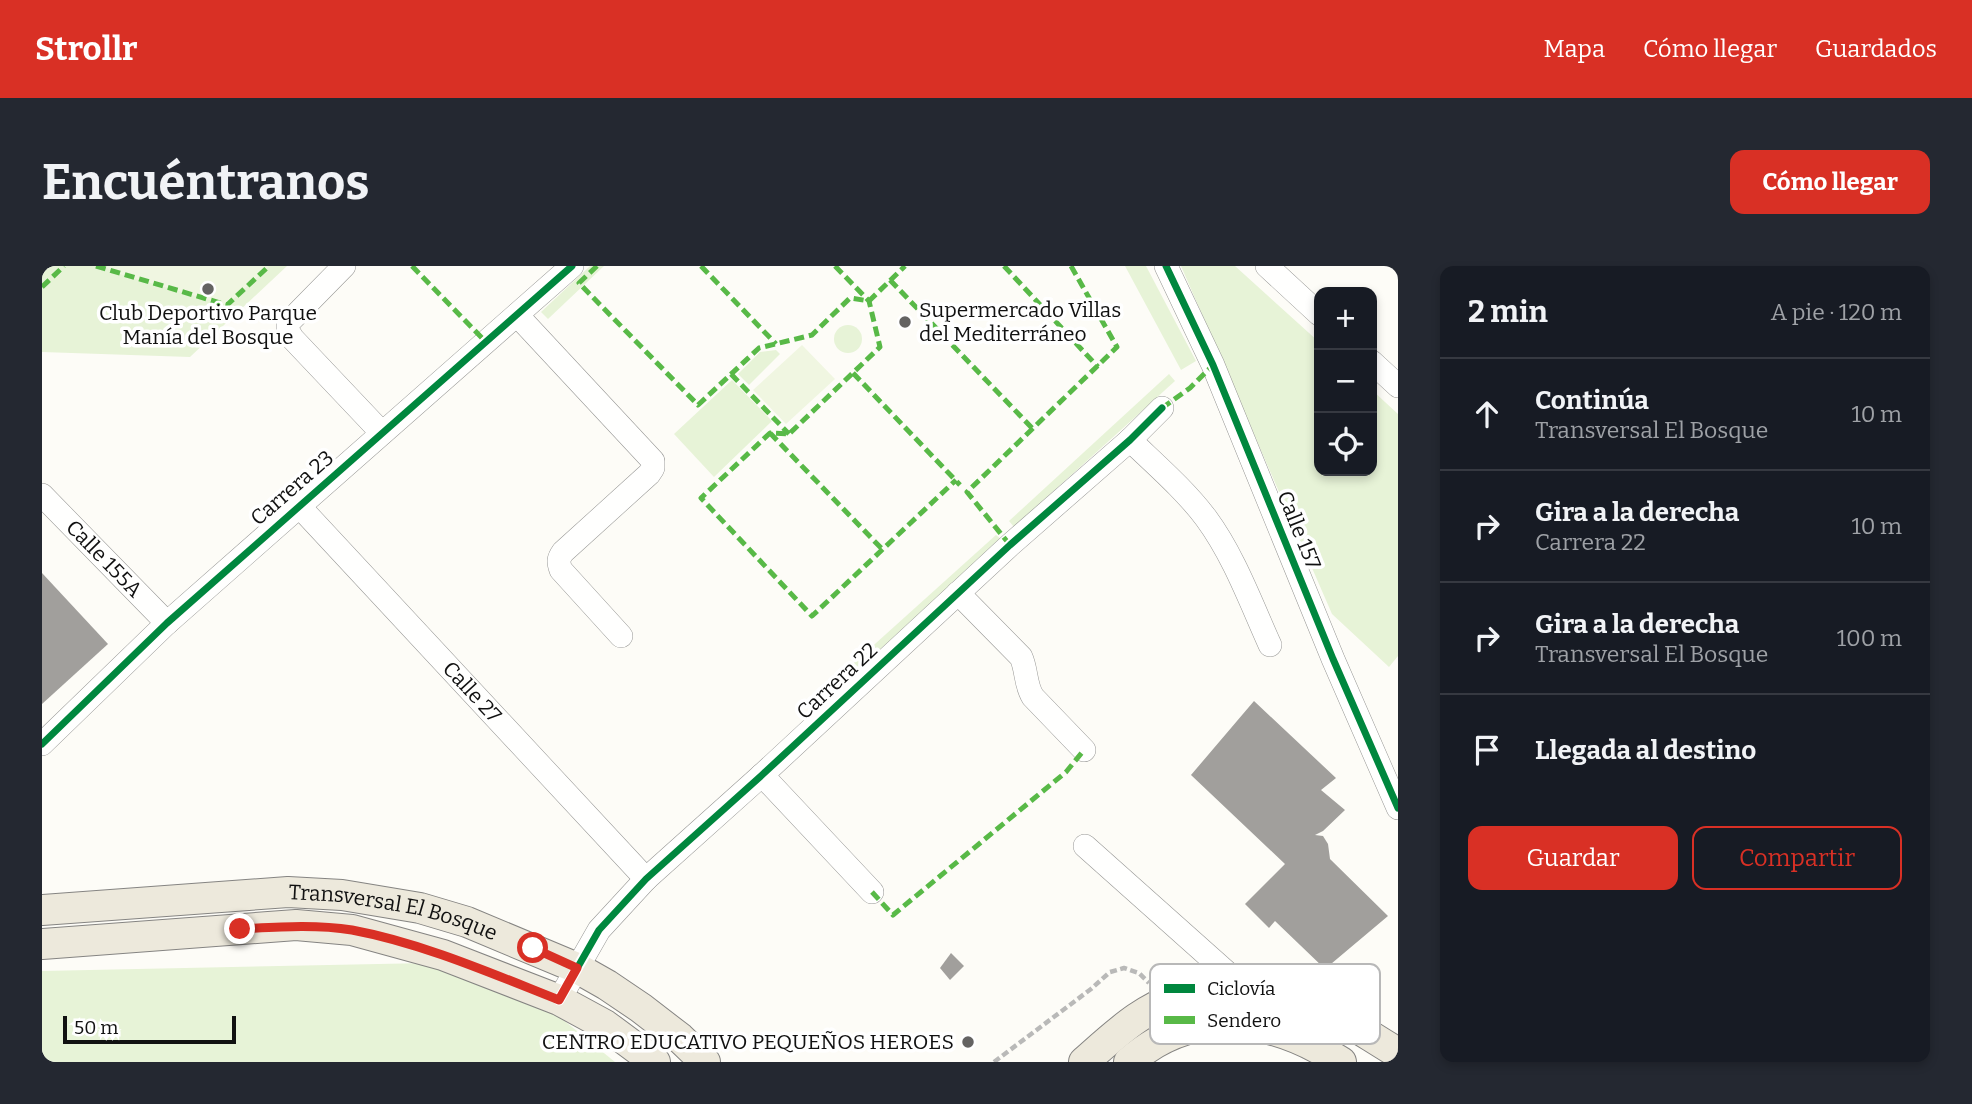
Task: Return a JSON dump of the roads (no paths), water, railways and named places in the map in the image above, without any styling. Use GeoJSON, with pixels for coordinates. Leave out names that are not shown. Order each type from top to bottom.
{"type":"FeatureCollection","features":[{"type":"Feature","properties":{"kind":"main road","name":"Transversal El Bosque"},"geometry":{"type":"LineString","coordinates":[[42,910],[288,892],[342,895],[420,908],[467,922],[577,968],[641,1008],[680,1038],[705,1062]]}},
{"type":"Feature","properties":{"kind":"main road","name":"Transversal El Bosque"},"geometry":{"type":"LineString","coordinates":[[42,944],[296,925],[352,930],[443,955],[559,1000],[605,1025],[654,1062]]}},
{"type":"Feature","properties":{"kind":"main road"},"geometry":{"type":"LineString","coordinates":[[1084,1062],[1137,1018],[1150,1011]]}},
{"type":"Feature","properties":{"kind":"main road"},"geometry":{"type":"LineString","coordinates":[[1380,1042],[1398,1053]]}},
{"type":"Feature","properties":{"kind":"main road"},"geometry":{"type":"LineString","coordinates":[[1129,1062],[1155,1044]]}},
{"type":"Feature","properties":{"kind":"main road"},"geometry":{"type":"LineString","coordinates":[[1302,1044],[1320,1057]]}},
{"type":"Feature","properties":{"kind":"street"},"geometry":{"type":"LineString","coordinates":[[345,266],[288,323],[288,331],[382,433]]}},
{"type":"Feature","properties":{"kind":"street","name":"Carrera 23"},"geometry":{"type":"LineString","coordinates":[[42,744],[167,623],[572,266]]}},
{"type":"Feature","properties":{"kind":"street","name":"Calle 157"},"geometry":{"type":"LineString","coordinates":[[1166,266],[1213,365],[1333,659],[1398,808]]}},
{"type":"Feature","properties":{"kind":"street"},"geometry":{"type":"LineString","coordinates":[[1267,266],[1314,309]]}},
{"type":"Feature","properties":{"kind":"street"},"geometry":{"type":"LineString","coordinates":[[517,315],[653,461],[649,474],[562,551],[558,558],[561,570],[621,636]]}},
{"type":"Feature","properties":{"kind":"street"},"geometry":{"type":"LineString","coordinates":[[1377,367],[1398,386]]}},
{"type":"Feature","properties":{"kind":"street","name":"Carrera 22"},"geometry":{"type":"LineString","coordinates":[[559,1000],[599,930],[646,879],[1162,408]]}},
{"type":"Feature","properties":{"kind":"street"},"geometry":{"type":"LineString","coordinates":[[1130,440],[1208,520],[1228,555],[1270,645]]}},
{"type":"Feature","properties":{"kind":"street","name":"Calle 155A"},"geometry":{"type":"LineString","coordinates":[[42,495],[167,623]]}},
{"type":"Feature","properties":{"kind":"street","name":"Calle 27"},"geometry":{"type":"LineString","coordinates":[[299,506],[646,879]]}},
{"type":"Feature","properties":{"kind":"street"},"geometry":{"type":"LineString","coordinates":[[42,515],[68,540],[92,546]]}},
{"type":"Feature","properties":{"kind":"street"},"geometry":{"type":"LineString","coordinates":[[958,593],[1021,657],[1033,697],[1084,750]]}},
{"type":"Feature","properties":{"kind":"street"},"geometry":{"type":"LineString","coordinates":[[762,775],[872,892]]}},
{"type":"Feature","properties":{"kind":"street"},"geometry":{"type":"LineString","coordinates":[[1084,846],[1217,964]]}},
{"type":"Feature","properties":{"kind":"place","name":"Club Deportivo Parque Manía del Bosque"},"geometry":{"type":"Point","coordinates":[208,289]}},
{"type":"Feature","properties":{"kind":"place","name":"Supermercado Villas del Mediterráneo"},"geometry":{"type":"Point","coordinates":[905,322]}},
{"type":"Feature","properties":{"kind":"place","name":"CENTRO EDUCATIVO PEQUEÑOS HEROES"},"geometry":{"type":"Point","coordinates":[968,1042]}}]}
